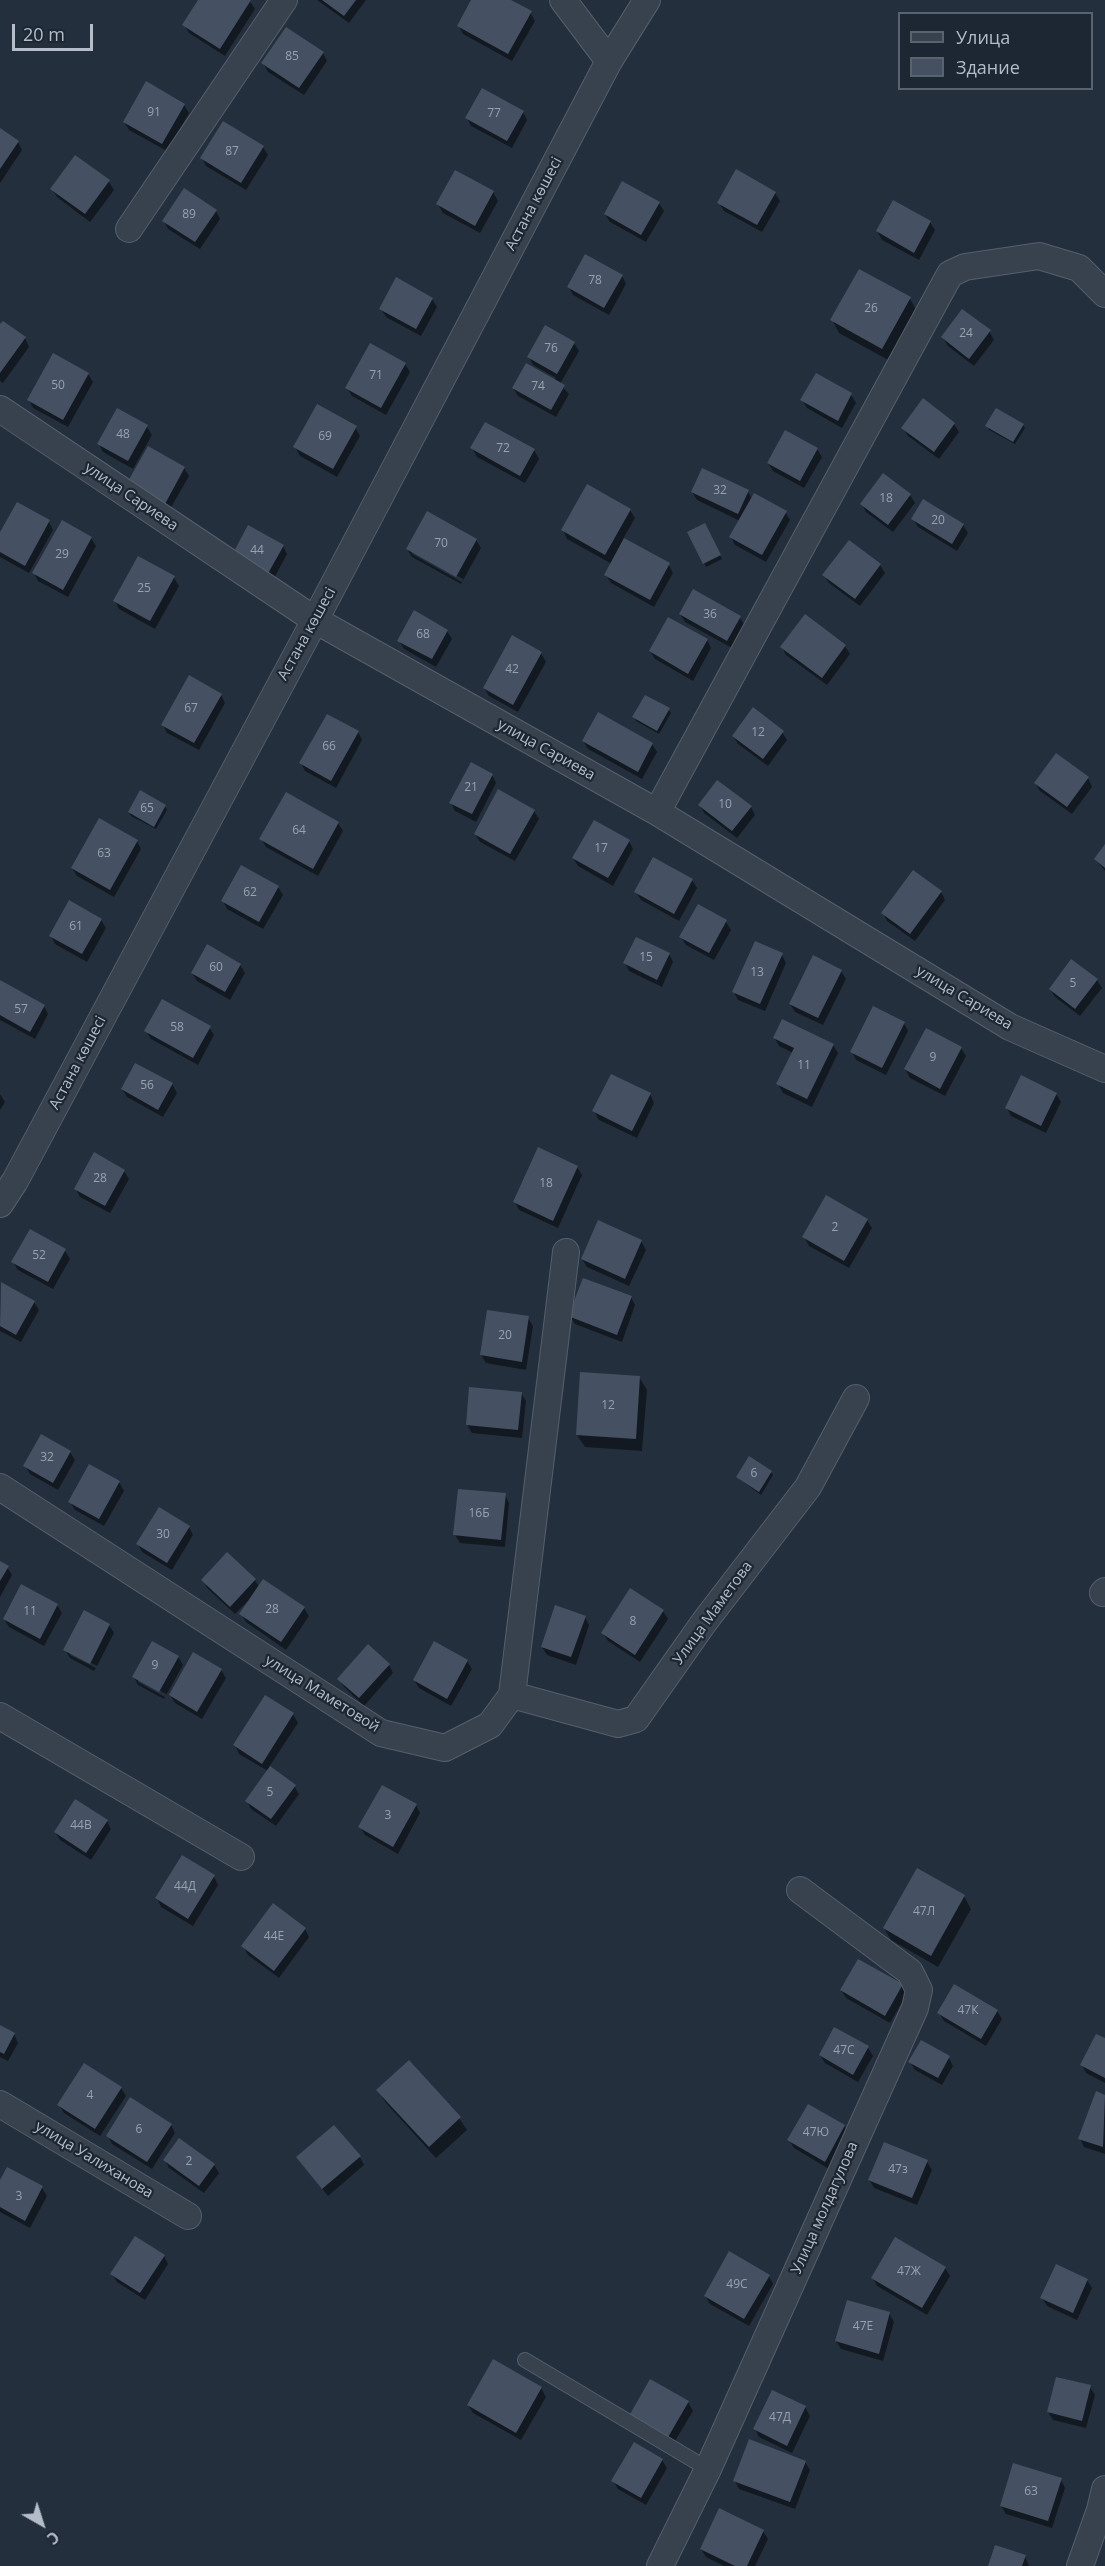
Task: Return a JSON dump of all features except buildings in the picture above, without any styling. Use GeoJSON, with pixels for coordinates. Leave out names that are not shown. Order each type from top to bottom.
{"type":"FeatureCollection","features":[{"type":"Feature","properties":{"kind":"street"},"geometry":{"type":"LineString","coordinates":[[129,229],[284,0]]}},
{"type":"Feature","properties":{"kind":"street"},"geometry":{"type":"LineString","coordinates":[[563,0],[609,61]]}},
{"type":"Feature","properties":{"kind":"street","name":"Астана көшесі"},"geometry":{"type":"LineString","coordinates":[[0,1204],[15,1181],[315,620],[609,61],[647,0]]}},
{"type":"Feature","properties":{"kind":"street"},"geometry":{"type":"LineString","coordinates":[[657,812],[950,274],[964,267],[1039,256],[1079,268],[1105,294]]}},
{"type":"Feature","properties":{"kind":"street","name":"улица Сариева"},"geometry":{"type":"LineString","coordinates":[[0,409],[315,620],[657,812],[1010,1027],[1105,1069]]}},
{"type":"Feature","properties":{"kind":"street","name":"улица Маметовой"},"geometry":{"type":"LineString","coordinates":[[0,1487],[381,1733],[445,1748],[490,1725],[512,1695],[566,1252]]}},
{"type":"Feature","properties":{"kind":"street","name":"Улица Маметова"},"geometry":{"type":"LineString","coordinates":[[512,1695],[618,1724],[636,1719],[705,1621],[808,1487],[856,1398]]}},
{"type":"Feature","properties":{"kind":"street"},"geometry":{"type":"LineString","coordinates":[[0,1716],[241,1857]]}},
{"type":"Feature","properties":{"kind":"street","name":"Улица молдагулова"},"geometry":{"type":"LineString","coordinates":[[660,2566],[708,2469],[915,2008],[919,1990],[910,1972],[800,1890]]}},
{"type":"Feature","properties":{"kind":"street","name":"улица Уалиханова"},"geometry":{"type":"LineString","coordinates":[[0,2104],[189,2216]]}},
{"type":"Feature","properties":{"kind":"street"},"geometry":{"type":"LineString","coordinates":[[1080,2566],[1105,2489]]}},
{"type":"Feature","properties":{"kind":"lane"},"geometry":{"type":"LineString","coordinates":[[525,2360],[708,2469]]}}]}
